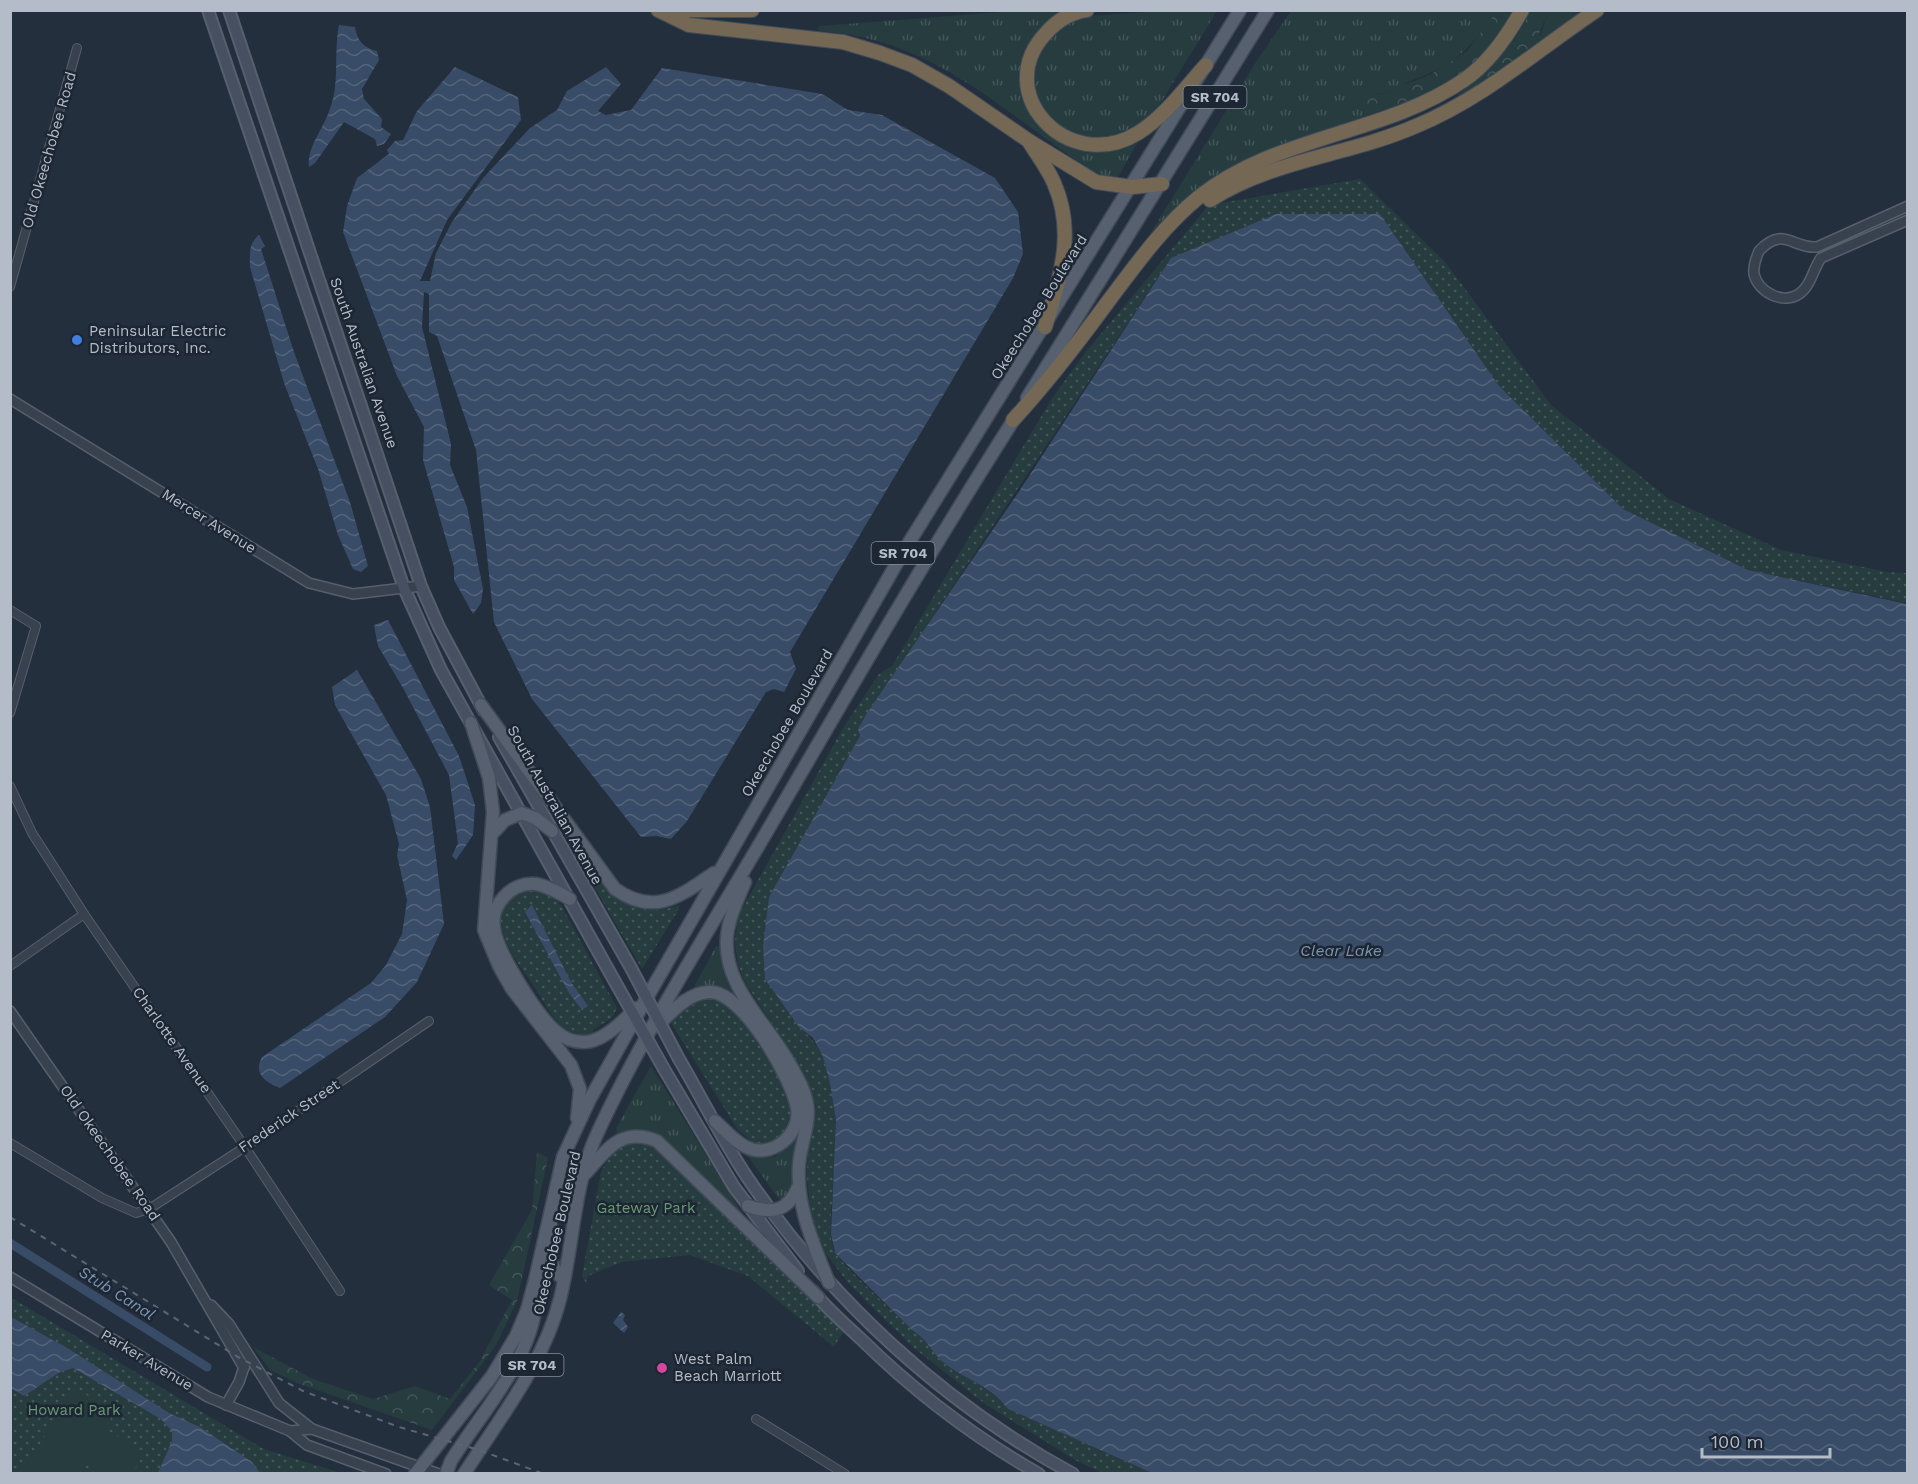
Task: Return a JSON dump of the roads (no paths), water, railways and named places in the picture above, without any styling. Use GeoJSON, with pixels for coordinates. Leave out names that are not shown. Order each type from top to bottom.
{"type":"FeatureCollection","features":[{"type":"Feature","properties":{"kind":"highway"},"geometry":{"type":"LineString","coordinates":[[657,10],[689,25],[843,42],[880,53],[912,65],[949,86],[1029,141],[1096,182],[1132,187],[1162,184]]}},
{"type":"Feature","properties":{"kind":"highway"},"geometry":{"type":"LineString","coordinates":[[681,10],[752,10]]}},
{"type":"Feature","properties":{"kind":"highway"},"geometry":{"type":"LineString","coordinates":[[1086,10],[1066,16],[1052,26],[1034,49],[1029,65],[1030,97],[1035,110],[1058,135],[1094,146],[1127,139],[1152,123],[1206,65]]}},
{"type":"Feature","properties":{"kind":"highway"},"geometry":{"type":"LineString","coordinates":[[1013,420],[1050,379],[1140,260],[1172,223],[1199,197],[1232,175],[1272,156],[1414,106],[1465,80],[1505,39],[1521,10]]}},
{"type":"Feature","properties":{"kind":"highway"},"geometry":{"type":"LineString","coordinates":[[1172,223],[1257,174],[1413,128],[1448,112],[1480,94],[1597,10]]}},
{"type":"Feature","properties":{"kind":"highway"},"geometry":{"type":"LineString","coordinates":[[1029,141],[1054,182],[1064,210],[1067,235],[1060,278],[1045,327]]}},
{"type":"Feature","properties":{"kind":"main road","name":"Okeechobee Boulevard"},"geometry":{"type":"LineString","coordinates":[[464,1473],[537,1358],[550,1328],[564,1279],[582,1178],[597,1134],[648,1035],[912,582],[1162,184],[1268,10]]}},
{"type":"Feature","properties":{"kind":"main road","name":"Okeechobee Boulevard"},"geometry":{"type":"LineString","coordinates":[[418,1470],[504,1358],[527,1310],[559,1169],[576,1128],[718,871],[905,549],[1239,13]]}},
{"type":"Feature","properties":{"kind":"main road"},"geometry":{"type":"LineString","coordinates":[[209,15],[404,588],[441,670],[664,1069],[748,1206],[818,1297]]}},
{"type":"Feature","properties":{"kind":"main road","name":"South Australian Avenue"},"geometry":{"type":"LineString","coordinates":[[230,15],[422,586],[439,627],[552,831],[632,968],[679,1059],[745,1174],[770,1211],[829,1283],[898,1350],[963,1403],[1071,1473]]}},
{"type":"Feature","properties":{"kind":"main road"},"geometry":{"type":"LineString","coordinates":[[481,705],[615,889],[639,901],[665,902],[678,897],[718,871]]}},
{"type":"Feature","properties":{"kind":"main road"},"geometry":{"type":"LineString","coordinates":[[471,723],[489,778],[493,832],[484,930],[499,966],[512,989],[528,1012],[564,1053],[578,1078],[580,1089],[576,1128]]}},
{"type":"Feature","properties":{"kind":"main road"},"geometry":{"type":"LineString","coordinates":[[493,832],[505,820],[522,813],[535,818],[552,831]]}},
{"type":"Feature","properties":{"kind":"main road"},"geometry":{"type":"LineString","coordinates":[[761,842],[733,911],[728,929],[728,955],[739,989],[780,1047],[805,1097],[808,1116],[801,1145],[798,1187],[808,1230],[829,1283]]}},
{"type":"Feature","properties":{"kind":"main road"},"geometry":{"type":"LineString","coordinates":[[570,899],[543,886],[526,884],[500,902],[494,918],[495,933],[505,957],[550,1025],[566,1038],[586,1042],[616,1026],[645,1001]]}},
{"type":"Feature","properties":{"kind":"main road"},"geometry":{"type":"LineString","coordinates":[[648,1035],[685,1001],[710,992],[734,1003],[752,1024],[775,1059],[794,1098],[798,1109],[793,1130],[779,1146],[760,1150],[747,1148],[715,1120]]}},
{"type":"Feature","properties":{"kind":"main road"},"geometry":{"type":"LineString","coordinates":[[582,1178],[618,1140],[638,1136],[657,1142],[669,1150],[884,1362],[983,1439],[1039,1473]]}},
{"type":"Feature","properties":{"kind":"main road"},"geometry":{"type":"LineString","coordinates":[[748,1206],[770,1211],[788,1205],[798,1187]]}},
{"type":"Feature","properties":{"kind":"main road"},"geometry":{"type":"LineString","coordinates":[[549,1212],[551,1264],[556,1274],[564,1279]]}},
{"type":"Feature","properties":{"kind":"main road"},"geometry":{"type":"LineString","coordinates":[[446,1473],[454,1456],[510,1373],[527,1341],[536,1318],[537,1271]]}},
{"type":"Feature","properties":{"kind":"street","name":"Old Okeechobee Road"},"geometry":{"type":"LineString","coordinates":[[10,287],[77,48]]}},
{"type":"Feature","properties":{"kind":"street"},"geometry":{"type":"LineString","coordinates":[[1908,206],[1817,247],[1807,248],[1793,240],[1775,239],[1759,251],[1754,273],[1759,284],[1773,296],[1785,298],[1798,295],[1811,279],[1814,268],[1821,258],[1908,220]]}},
{"type":"Feature","properties":{"kind":"street","name":"Mercer Avenue"},"geometry":{"type":"LineString","coordinates":[[10,399],[309,583],[353,594],[422,586]]}},
{"type":"Feature","properties":{"kind":"street"},"geometry":{"type":"LineString","coordinates":[[10,610],[36,626],[10,713]]}},
{"type":"Feature","properties":{"kind":"street","name":"Charlotte Avenue"},"geometry":{"type":"LineString","coordinates":[[10,786],[32,833],[84,914],[245,1147],[340,1290]]}},
{"type":"Feature","properties":{"kind":"street"},"geometry":{"type":"LineString","coordinates":[[10,966],[84,914]]}},
{"type":"Feature","properties":{"kind":"street","name":"Old Okeechobee Road"},"geometry":{"type":"LineString","coordinates":[[10,1011],[149,1209],[205,1299],[217,1325],[244,1368]]}},
{"type":"Feature","properties":{"kind":"street","name":"Frederick Street"},"geometry":{"type":"LineString","coordinates":[[149,1209],[245,1147],[429,1021]]}},
{"type":"Feature","properties":{"kind":"street"},"geometry":{"type":"LineString","coordinates":[[10,1143],[102,1198],[136,1213],[149,1209]]}},
{"type":"Feature","properties":{"kind":"street","name":"Parker Avenue"},"geometry":{"type":"LineString","coordinates":[[10,1277],[173,1377],[226,1405],[290,1431],[308,1445],[386,1473]]}},
{"type":"Feature","properties":{"kind":"street","name":"Old Okeechobee Road"},"geometry":{"type":"LineString","coordinates":[[205,1299],[229,1324],[279,1403],[312,1429]]}},
{"type":"Feature","properties":{"kind":"street"},"geometry":{"type":"LineString","coordinates":[[226,1405],[244,1368],[246,1349]]}},
{"type":"Feature","properties":{"kind":"street"},"geometry":{"type":"LineString","coordinates":[[756,1419],[845,1473]]}},
{"type":"Feature","properties":{"kind":"street","name":"Parker Avenue"},"geometry":{"type":"LineString","coordinates":[[290,1431],[312,1429],[418,1470],[438,1473]]}},
{"type":"Feature","properties":{"kind":"water"},"geometry":{"type":"Polygon","coordinates":[[[339,25],[355,27],[361,43],[377,51],[379,60],[362,89],[364,99],[382,119],[381,127],[391,134],[384,144],[377,146],[375,139],[344,122],[315,163],[309,167],[312,147],[332,103],[336,81],[339,25]]]}},
{"type":"Feature","properties":{"kind":"water"},"geometry":{"type":"Polygon","coordinates":[[[455,67],[518,97],[521,120],[447,220],[420,281],[430,281],[436,253],[452,222],[483,178],[530,128],[557,110],[567,91],[606,67],[621,84],[598,111],[606,115],[631,110],[662,68],[822,94],[848,110],[882,115],[995,178],[1018,212],[1023,254],[1013,278],[790,652],[796,669],[784,692],[774,689],[766,692],[687,821],[671,839],[657,836],[641,837],[532,699],[494,622],[476,450],[437,336],[429,332],[429,294],[424,292],[422,327],[451,444],[450,465],[467,507],[483,589],[481,603],[473,614],[454,580],[454,567],[423,460],[424,427],[397,376],[343,232],[347,206],[357,178],[389,154],[387,150],[395,141],[403,140],[417,111],[455,67]]]}},
{"type":"Feature","properties":{"kind":"water","name":"Clear Lake"},"geometry":{"type":"Polygon","coordinates":[[[1276,214],[1380,214],[1499,386],[1623,509],[1748,570],[1907,604],[1907,1473],[1152,1473],[1008,1409],[985,1388],[944,1363],[922,1338],[835,1253],[831,1234],[836,1120],[830,1083],[823,1057],[813,1038],[799,1027],[765,979],[763,946],[769,897],[860,736],[858,729],[867,713],[1018,493],[1171,258],[1276,214]]]}},
{"type":"Feature","properties":{"kind":"water"},"geometry":{"type":"Polygon","coordinates":[[[259,235],[265,246],[261,249],[294,352],[350,502],[368,566],[361,572],[353,569],[338,535],[318,469],[284,383],[250,267],[251,246],[259,235]]]}},
{"type":"Feature","properties":{"kind":"water"},"geometry":{"type":"Polygon","coordinates":[[[388,620],[459,756],[475,805],[473,835],[456,860],[452,856],[458,843],[449,775],[378,646],[374,625],[388,620]]]}},
{"type":"Feature","properties":{"kind":"water"},"geometry":{"type":"Polygon","coordinates":[[[357,670],[421,779],[430,807],[444,924],[417,982],[385,1017],[280,1088],[262,1077],[259,1068],[262,1057],[371,983],[386,965],[402,934],[407,900],[397,855],[399,844],[386,795],[335,705],[332,687],[357,670]]]}},
{"type":"Feature","properties":{"kind":"water"},"geometry":{"type":"Polygon","coordinates":[[[532,905],[571,982],[588,1006],[582,1010],[569,993],[525,912],[532,905]]]}},
{"type":"Feature","properties":{"kind":"water"},"geometry":{"type":"Polygon","coordinates":[[[621,1312],[625,1315],[623,1320],[628,1327],[624,1333],[613,1323],[621,1312]]]}},
{"type":"Feature","properties":{"kind":"water"},"geometry":{"type":"Polygon","coordinates":[[[11,1317],[69,1349],[169,1413],[200,1427],[252,1462],[260,1473],[158,1473],[172,1441],[172,1431],[161,1419],[73,1368],[60,1372],[24,1396],[11,1388],[11,1317]]]}},
{"type":"Feature","properties":{"kind":"waterway","name":"Stub Canal"},"geometry":{"type":"LineString","coordinates":[[10,1243],[207,1367]]}},
{"type":"Feature","properties":{"kind":"railway"},"geometry":{"type":"LineString","coordinates":[[10,1217],[238,1357],[303,1391],[399,1427],[479,1450],[544,1474]]}},
{"type":"Feature","properties":{"kind":"place","name":"Peninsular Electric Distributors, Inc."},"geometry":{"type":"Point","coordinates":[77,340]}},
{"type":"Feature","properties":{"kind":"place","name":"West Palm Beach Marriott"},"geometry":{"type":"Point","coordinates":[662,1368]}},
{"type":"Feature","properties":{"kind":"park label","name":"Gateway Park"},"geometry":{"type":"Point","coordinates":[646,1208]}},
{"type":"Feature","properties":{"kind":"park label","name":"Howard Park"},"geometry":{"type":"Point","coordinates":[74,1410]}}]}
